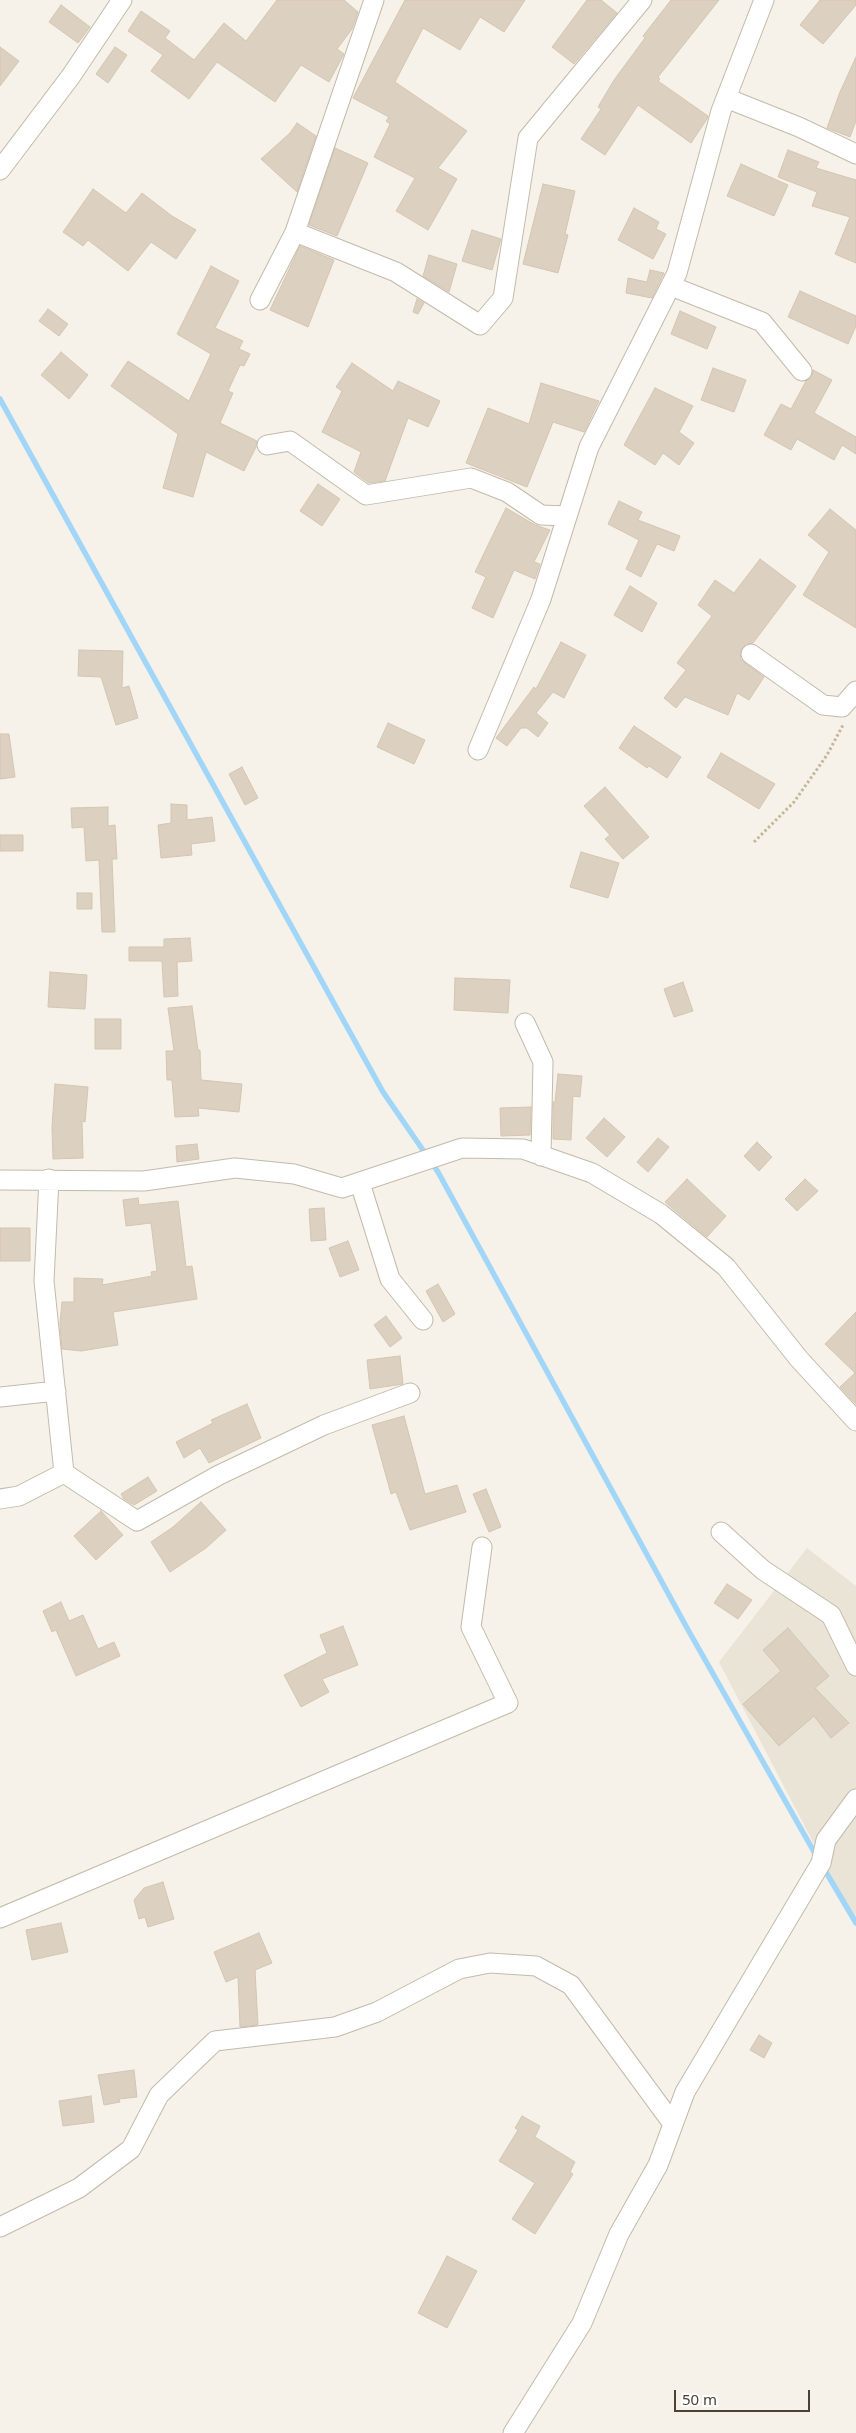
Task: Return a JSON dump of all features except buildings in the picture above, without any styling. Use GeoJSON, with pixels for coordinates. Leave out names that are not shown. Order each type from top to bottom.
{"type":"FeatureCollection","features":[{"type":"Feature","properties":{"kind":"street"},"geometry":{"type":"LineString","coordinates":[[0,170],[71,76],[122,0]]}},
{"type":"Feature","properties":{"kind":"street"},"geometry":{"type":"LineString","coordinates":[[260,300],[295,232],[374,0]]}},
{"type":"Feature","properties":{"kind":"street"},"geometry":{"type":"LineString","coordinates":[[295,232],[396,272],[480,325],[502,298],[528,138],[642,0]]}},
{"type":"Feature","properties":{"kind":"street"},"geometry":{"type":"LineString","coordinates":[[478,750],[541,599],[589,447],[677,273],[726,98],[764,0]]}},
{"type":"Feature","properties":{"kind":"street"},"geometry":{"type":"LineString","coordinates":[[726,98],[799,127],[856,154]]}},
{"type":"Feature","properties":{"kind":"street"},"geometry":{"type":"LineString","coordinates":[[671,286],[762,322],[802,371]]}},
{"type":"Feature","properties":{"kind":"street"},"geometry":{"type":"LineString","coordinates":[[267,445],[290,441],[366,495],[471,478],[507,492],[541,514],[567,516]]}},
{"type":"Feature","properties":{"kind":"street"},"geometry":{"type":"LineString","coordinates":[[751,654],[823,705],[842,707],[856,691]]}},
{"type":"Feature","properties":{"kind":"street"},"geometry":{"type":"LineString","coordinates":[[525,1023],[543,1062],[541,1156]]}},
{"type":"Feature","properties":{"kind":"street"},"geometry":{"type":"LineString","coordinates":[[0,1180],[144,1181],[235,1168],[294,1174],[342,1188],[462,1148],[522,1150],[592,1173],[661,1214],[726,1267],[799,1359],[856,1421]]}},
{"type":"Feature","properties":{"kind":"street"},"geometry":{"type":"LineString","coordinates":[[49,1179],[44,1281],[64,1473]]}},
{"type":"Feature","properties":{"kind":"street"},"geometry":{"type":"LineString","coordinates":[[360,1183],[390,1279],[423,1320]]}},
{"type":"Feature","properties":{"kind":"street"},"geometry":{"type":"LineString","coordinates":[[0,1397],[56,1391]]}},
{"type":"Feature","properties":{"kind":"street"},"geometry":{"type":"LineString","coordinates":[[64,1473],[137,1521],[219,1475],[324,1425],[410,1393]]}},
{"type":"Feature","properties":{"kind":"street"},"geometry":{"type":"LineString","coordinates":[[0,1499],[20,1496],[64,1473]]}},
{"type":"Feature","properties":{"kind":"street"},"geometry":{"type":"LineString","coordinates":[[721,1532],[763,1570],[832,1614],[856,1666]]}},
{"type":"Feature","properties":{"kind":"street"},"geometry":{"type":"LineString","coordinates":[[0,1918],[508,1703],[471,1627],[482,1546]]}},
{"type":"Feature","properties":{"kind":"street"},"geometry":{"type":"LineString","coordinates":[[513,2433],[582,2323],[619,2234],[658,2165],[685,2092],[821,1864],[826,1840],[856,1799]]}},
{"type":"Feature","properties":{"kind":"street"},"geometry":{"type":"LineString","coordinates":[[0,2227],[79,2188],[131,2149],[158,2095],[215,2041],[335,2027],[377,2012],[459,1969],[490,1963],[536,1966],[571,1984],[673,2124]]}},
{"type":"Feature","properties":{"kind":"path"},"geometry":{"type":"LineString","coordinates":[[754,842],[794,802],[827,755],[844,723],[842,707]]}},
{"type":"Feature","properties":{"kind":"shaded area"},"geometry":{"type":"Polygon","coordinates":[[[807,1548],[856,1586],[856,1920],[849,1911],[719,1662],[807,1548]]]}},
{"type":"Feature","properties":{"kind":"waterway"},"geometry":{"type":"LineString","coordinates":[[0,399],[383,1092],[438,1172],[687,1628],[817,1857]]}},
{"type":"Feature","properties":{"kind":"waterway"},"geometry":{"type":"LineString","coordinates":[[823,1867],[856,1923]]}}]}
